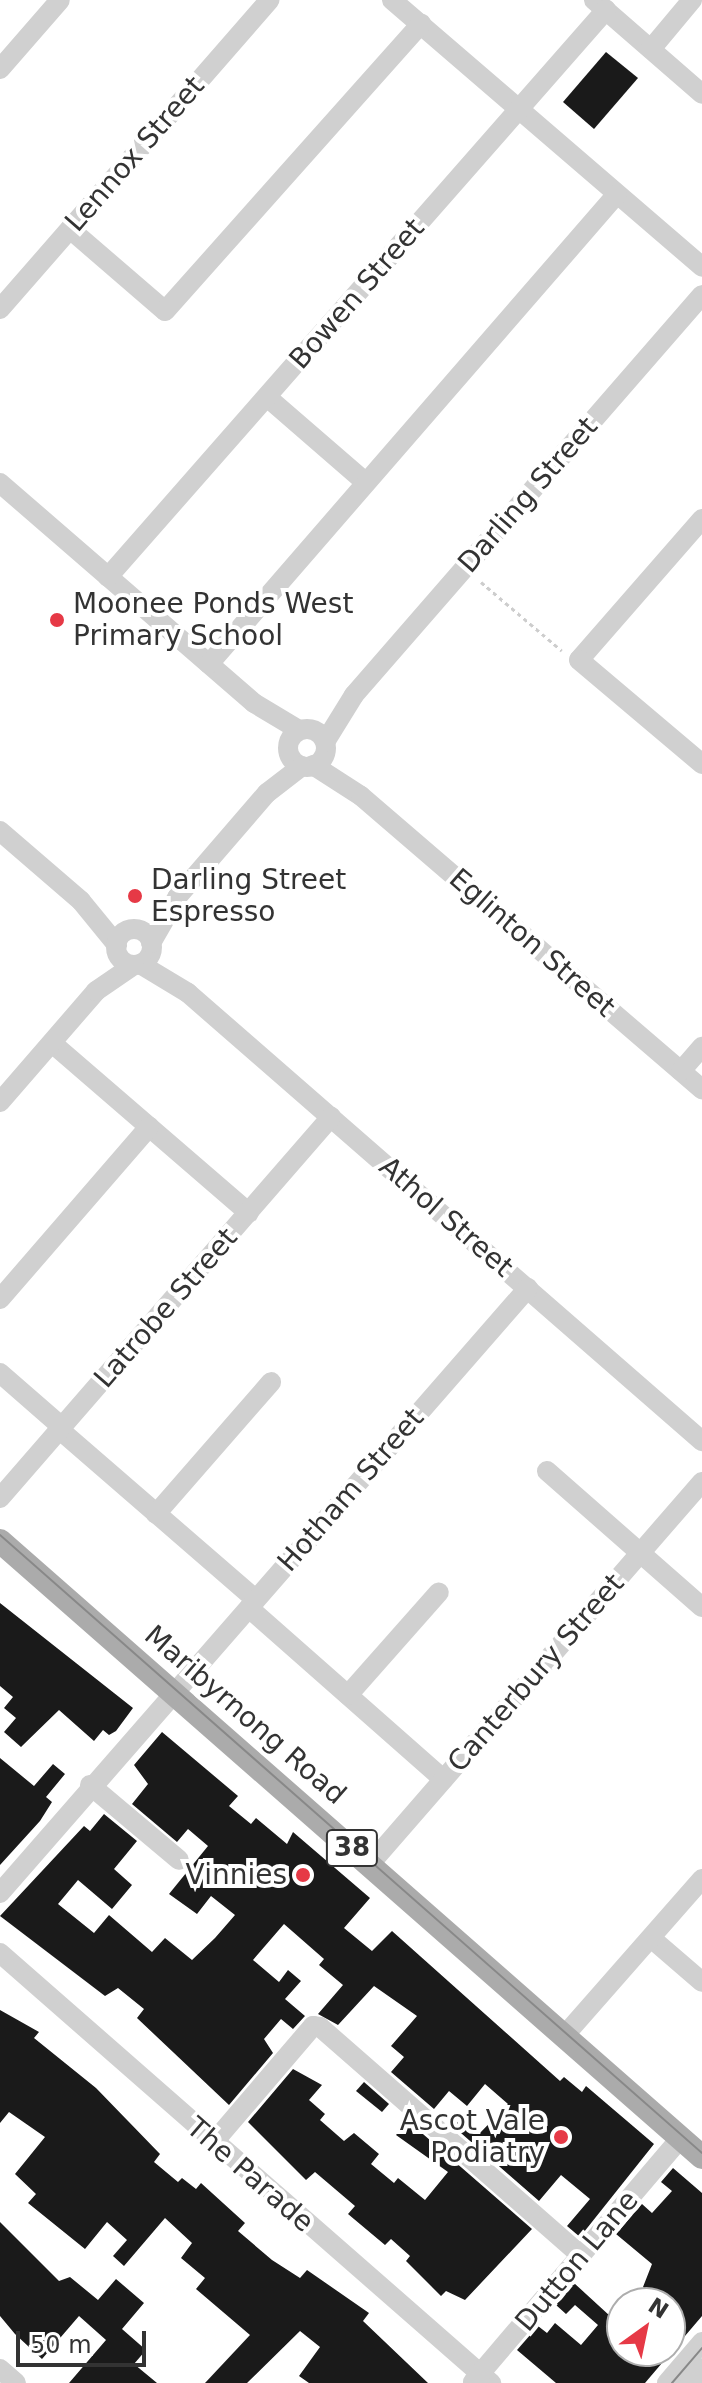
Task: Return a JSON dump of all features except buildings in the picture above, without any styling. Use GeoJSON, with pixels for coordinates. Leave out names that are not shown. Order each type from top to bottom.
{"type":"FeatureCollection","features":[{"type":"Feature","properties":{"kind":"main road","name":"Maribyrnong Road"},"geometry":{"type":"LineString","coordinates":[[0,1541],[702,2157]]}},
{"type":"Feature","properties":{"kind":"street"},"geometry":{"type":"LineString","coordinates":[[0,69],[60,0]]}},
{"type":"Feature","properties":{"kind":"street","name":"Lennox Street"},"geometry":{"type":"LineString","coordinates":[[0,309],[270,0]]}},
{"type":"Feature","properties":{"kind":"street"},"geometry":{"type":"LineString","coordinates":[[392,0],[702,267]]}},
{"type":"Feature","properties":{"kind":"street"},"geometry":{"type":"LineString","coordinates":[[651,49],[692,0]]}},
{"type":"Feature","properties":{"kind":"street"},"geometry":{"type":"LineString","coordinates":[[600,5],[702,94]]}},
{"type":"Feature","properties":{"kind":"street","name":"Bowen Street"},"geometry":{"type":"LineString","coordinates":[[108,577],[520,109],[600,5]]}},
{"type":"Feature","properties":{"kind":"street"},"geometry":{"type":"LineString","coordinates":[[70,229],[165,311],[421,24]]}},
{"type":"Feature","properties":{"kind":"street"},"geometry":{"type":"LineString","coordinates":[[209,664],[617,194]]}},
{"type":"Feature","properties":{"kind":"street","name":"Darling Street"},"geometry":{"type":"LineString","coordinates":[[0,1102],[96,991],[141,946],[178,896],[702,295]]}},
{"type":"Feature","properties":{"kind":"street"},"geometry":{"type":"LineString","coordinates":[[267,397],[365,482]]}},
{"type":"Feature","properties":{"kind":"street","name":"Eglinton Street"},"geometry":{"type":"LineString","coordinates":[[0,483],[702,1089]]}},
{"type":"Feature","properties":{"kind":"street"},"geometry":{"type":"LineString","coordinates":[[702,519],[579,660],[702,764]]}},
{"type":"Feature","properties":{"kind":"street","name":"Athol Street"},"geometry":{"type":"LineString","coordinates":[[0,831],[81,901],[141,946],[188,993],[702,1441]]}},
{"type":"Feature","properties":{"kind":"street","name":"Athol Street"},"geometry":{"type":"LineString","coordinates":[[81,901],[116,947]]}},
{"type":"Feature","properties":{"kind":"street","name":"Darling Street"},"geometry":{"type":"LineString","coordinates":[[96,991],[116,947],[141,946]]}},
{"type":"Feature","properties":{"kind":"street"},"geometry":{"type":"LineString","coordinates":[[52,1043],[249,1213]]}},
{"type":"Feature","properties":{"kind":"street"},"geometry":{"type":"LineString","coordinates":[[681,1071],[702,1047]]}},
{"type":"Feature","properties":{"kind":"street","name":"Latrobe Street"},"geometry":{"type":"LineString","coordinates":[[0,1498],[331,1117]]}},
{"type":"Feature","properties":{"kind":"street"},"geometry":{"type":"LineString","coordinates":[[0,1299],[149,1127]]}},
{"type":"Feature","properties":{"kind":"street","name":"Hotham Street"},"geometry":{"type":"LineString","coordinates":[[0,1893],[90,1785],[528,1288]]}},
{"type":"Feature","properties":{"kind":"street"},"geometry":{"type":"LineString","coordinates":[[0,1373],[443,1779]]}},
{"type":"Feature","properties":{"kind":"street"},"geometry":{"type":"LineString","coordinates":[[156,1514],[271,1382]]}},
{"type":"Feature","properties":{"kind":"street"},"geometry":{"type":"LineString","coordinates":[[547,1471],[702,1607]]}},
{"type":"Feature","properties":{"kind":"street","name":"Canterbury Street"},"geometry":{"type":"LineString","coordinates":[[370,1864],[702,1482]]}},
{"type":"Feature","properties":{"kind":"street"},"geometry":{"type":"LineString","coordinates":[[348,1695],[439,1592]]}},
{"type":"Feature","properties":{"kind":"street"},"geometry":{"type":"LineString","coordinates":[[90,1785],[179,1860]]}},
{"type":"Feature","properties":{"kind":"street"},"geometry":{"type":"LineString","coordinates":[[564,2036],[702,1879]]}},
{"type":"Feature","properties":{"kind":"street"},"geometry":{"type":"LineString","coordinates":[[651,1938],[702,1982]]}},
{"type":"Feature","properties":{"kind":"street","name":"The Parade"},"geometry":{"type":"LineString","coordinates":[[3,1960],[481,2380]]}},
{"type":"Feature","properties":{"kind":"street"},"geometry":{"type":"LineString","coordinates":[[213,2143],[313,2026],[320,2027],[582,2256]]}},
{"type":"Feature","properties":{"kind":"street","name":"Dutton Lane"},"geometry":{"type":"LineString","coordinates":[[481,2380],[681,2138]]}},
{"type":"Feature","properties":{"kind":"street"},"geometry":{"type":"LineString","coordinates":[[667,2383],[702,2342]]}},
{"type":"Feature","properties":{"kind":"street"},"geometry":{"type":"LineString","coordinates":[[690,2383],[702,2368]]}},
{"type":"Feature","properties":{"kind":"street"},"geometry":{"type":"LineString","coordinates":[[0,2369],[16,2383]]}},
{"type":"Feature","properties":{"kind":"path"},"geometry":{"type":"LineString","coordinates":[[481,582],[579,660]]}},
{"type":"Feature","properties":{"kind":"tram line"},"geometry":{"type":"LineString","coordinates":[[0,1535],[702,2153]]}},
{"type":"Feature","properties":{"kind":"tram line"},"geometry":{"type":"LineString","coordinates":[[672,2383],[702,2348]]}},
{"type":"Feature","properties":{"kind":"place","name":"Moonee Ponds West Primary School"},"geometry":{"type":"Point","coordinates":[57,620]}},
{"type":"Feature","properties":{"kind":"place","name":"Darling Street Espresso"},"geometry":{"type":"Point","coordinates":[135,896]}},
{"type":"Feature","properties":{"kind":"place","name":"Vinnies"},"geometry":{"type":"Point","coordinates":[303,1875]}},
{"type":"Feature","properties":{"kind":"place","name":"Ascot Vale Podiatry"},"geometry":{"type":"Point","coordinates":[561,2137]}}]}
